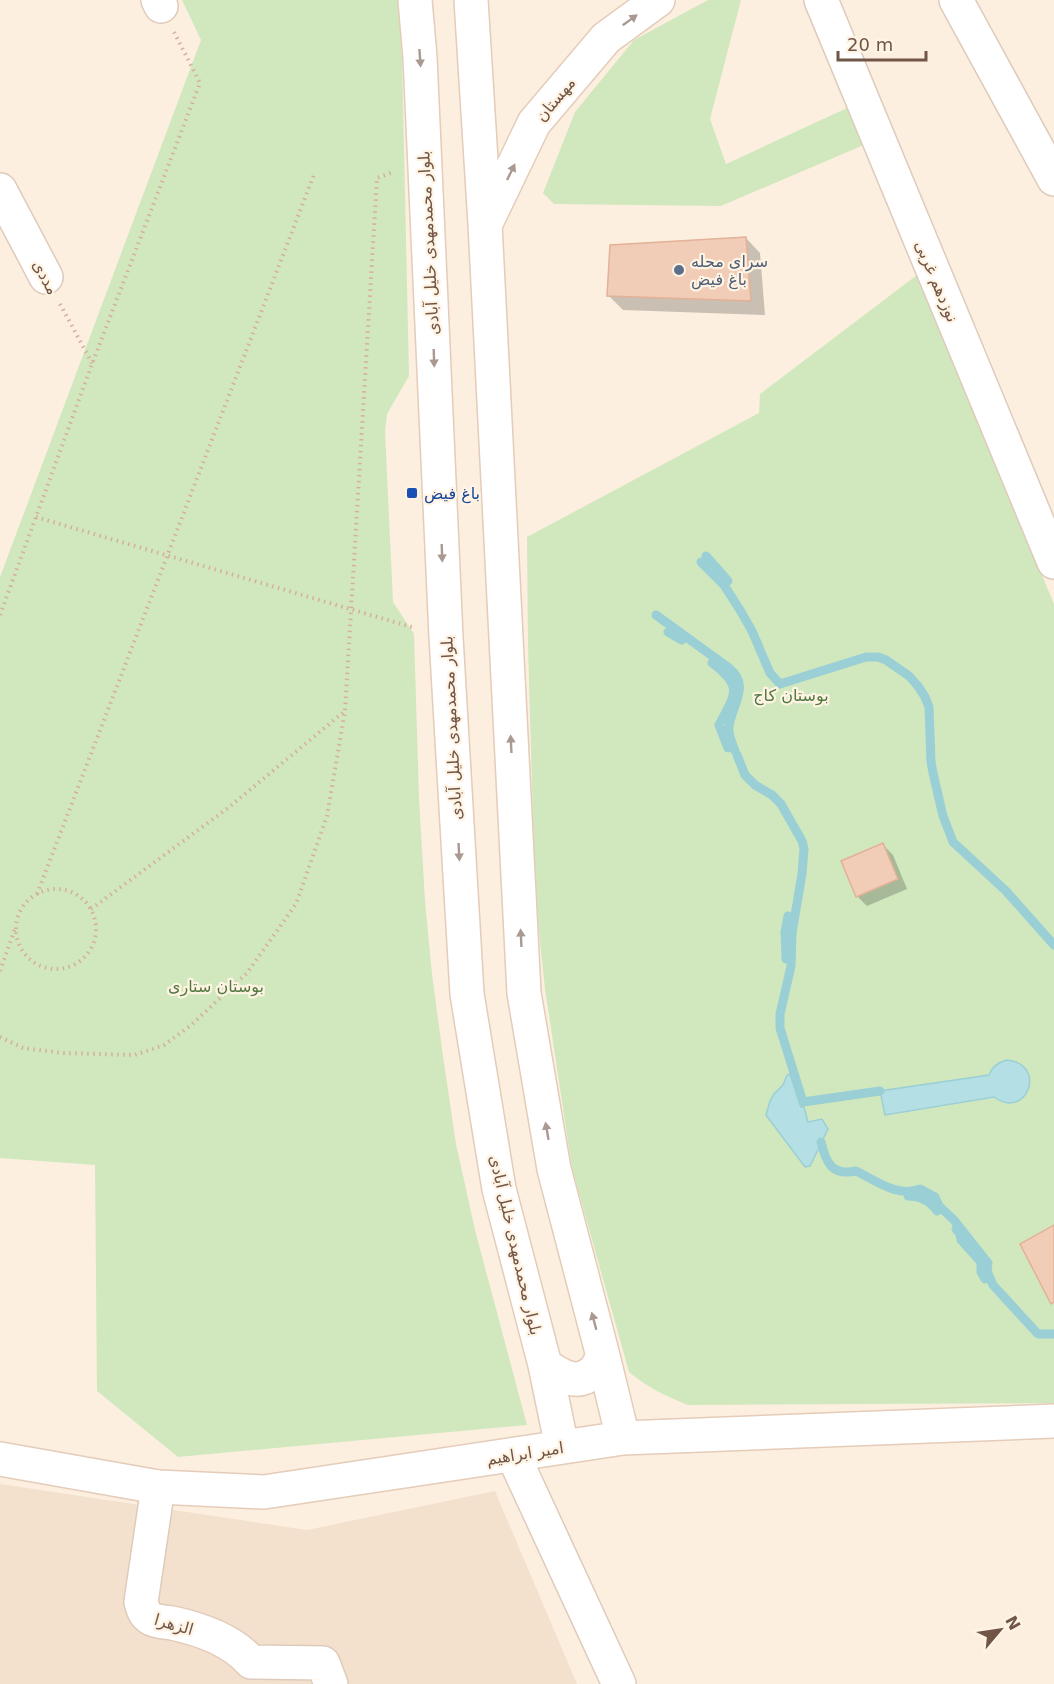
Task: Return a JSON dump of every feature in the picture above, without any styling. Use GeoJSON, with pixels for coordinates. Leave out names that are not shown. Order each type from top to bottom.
{"type":"FeatureCollection","features":[{"type":"Feature","properties":{"kind":"main road","name":"بلوار محمدمهدی خلیل آبادی"},"geometry":{"type":"LineString","coordinates":[[415,0],[420,57],[446,637],[467,994],[499,1189],[545,1365],[562,1447]]}},
{"type":"Feature","properties":{"kind":"main road"},"geometry":{"type":"LineString","coordinates":[[471,0],[477,68],[524,993],[554,1169],[623,1438]]}},
{"type":"Feature","properties":{"kind":"main road","name":"مهستان"},"geometry":{"type":"LineString","coordinates":[[485,224],[534,123],[606,38],[658,0]]}},
{"type":"Feature","properties":{"kind":"main road","name":"نوزدهم غربی"},"geometry":{"type":"LineString","coordinates":[[821,0],[1054,562]]}},
{"type":"Feature","properties":{"kind":"main road"},"geometry":{"type":"LineString","coordinates":[[956,0],[1054,179]]}},
{"type":"Feature","properties":{"kind":"main road","name":"مددی"},"geometry":{"type":"LineString","coordinates":[[0,190],[46,277]]}},
{"type":"Feature","properties":{"kind":"main road"},"geometry":{"type":"LineString","coordinates":[[545,1365],[562,1376],[578,1380],[593,1373],[603,1356]]}},
{"type":"Feature","properties":{"kind":"main road","name":"امیر ابراهیم"},"geometry":{"type":"LineString","coordinates":[[0,1459],[158,1487],[264,1492],[623,1438],[1054,1421]]}},
{"type":"Feature","properties":{"kind":"main road"},"geometry":{"type":"LineString","coordinates":[[513,1455],[620,1684]]}},
{"type":"Feature","properties":{"kind":"main road","name":"الزهرا"},"geometry":{"type":"LineString","coordinates":[[158,1487],[141,1602],[145,1614],[152,1620],[203,1632],[223,1641],[244,1655],[256,1673],[323,1663],[331,1684]]}},
{"type":"Feature","properties":{"kind":"path"},"geometry":{"type":"LineString","coordinates":[[0,615],[92,364],[200,83],[159,3]]}},
{"type":"Feature","properties":{"kind":"path"},"geometry":{"type":"LineString","coordinates":[[0,1037],[23,1048],[62,1053],[135,1055],[164,1045],[190,1026],[247,973],[296,904],[327,816],[345,711],[376,178],[424,160]]}},
{"type":"Feature","properties":{"kind":"path"},"geometry":{"type":"LineString","coordinates":[[37,894],[315,172]]}},
{"type":"Feature","properties":{"kind":"path","name":"مددی"},"geometry":{"type":"LineString","coordinates":[[46,277],[92,364]]}},
{"type":"Feature","properties":{"kind":"path"},"geometry":{"type":"LineString","coordinates":[[36,517],[446,637]]}},
{"type":"Feature","properties":{"kind":"path"},"geometry":{"type":"LineString","coordinates":[[91,909],[228,808],[345,711]]}},
{"type":"Feature","properties":{"kind":"path"},"geometry":{"type":"LineString","coordinates":[[0,971],[20,911],[27,901],[37,894],[60,889],[72,892],[82,899],[91,909],[96,922],[96,936],[91,949],[82,959],[70,966],[56,969],[43,966],[31,959],[22,949],[17,936],[17,922]]}},
{"type":"Feature","properties":{"kind":"shaded area"},"geometry":{"type":"Polygon","coordinates":[[[0,1484],[307,1530],[495,1491],[577,1684],[0,1684],[0,1484]]]}},
{"type":"Feature","properties":{"kind":"green space","name":"بوستان ستاری"},"geometry":{"type":"Polygon","coordinates":[[[182,0],[399,0],[409,376],[387,414],[385,431],[393,602],[414,634],[425,901],[432,974],[456,1144],[475,1230],[527,1425],[178,1457],[97,1391],[95,1165],[0,1158],[0,577],[201,40],[182,0]]]}},
{"type":"Feature","properties":{"kind":"green space"},"geometry":{"type":"Polygon","coordinates":[[[708,0],[741,0],[710,119],[726,164],[847,108],[866,144],[721,206],[554,204],[543,193],[575,112],[634,40],[708,0]]]}},
{"type":"Feature","properties":{"kind":"green space","name":"بوستان کاج"},"geometry":{"type":"Polygon","coordinates":[[[917,275],[1054,604],[1054,1403],[688,1405],[657,1391],[629,1372],[572,1168],[545,989],[535,893],[527,537],[759,413],[760,394],[917,275]]]}},
{"type":"Feature","properties":{"kind":"water"},"geometry":{"type":"Polygon","coordinates":[[[1007,1060],[1020,1064],[1027,1071],[1030,1080],[1023,1097],[1016,1102],[1006,1102],[994,1097],[885,1115],[880,1091],[989,1075],[996,1065],[1007,1060]]]}},
{"type":"Feature","properties":{"kind":"water"},"geometry":{"type":"Polygon","coordinates":[[[790,1074],[808,1122],[822,1119],[828,1129],[810,1166],[805,1167],[766,1115],[774,1094],[790,1074]]]}},
{"type":"Feature","properties":{"kind":"building","name":"سرای محله باغ فیض"},"geometry":{"type":"Polygon","coordinates":[[[746,237],[751,301],[607,296],[610,245],[746,237]]]}},
{"type":"Feature","properties":{"kind":"building"},"geometry":{"type":"Polygon","coordinates":[[[883,843],[898,879],[856,897],[841,861],[883,843]]]}},
{"type":"Feature","properties":{"kind":"building"},"geometry":{"type":"Polygon","coordinates":[[[1054,1225],[1054,1302],[1051,1304],[1020,1244],[1054,1225]]]}},
{"type":"Feature","properties":{"kind":"waterway"},"geometry":{"type":"LineString","coordinates":[[706,556],[728,581]]}},
{"type":"Feature","properties":{"kind":"waterway"},"geometry":{"type":"LineString","coordinates":[[701,562],[724,585],[752,631],[770,673],[780,684],[866,657],[886,660],[909,676],[918,686],[929,707],[931,762],[943,816],[953,842],[1006,891],[1054,945]]}},
{"type":"Feature","properties":{"kind":"waterway"},"geometry":{"type":"LineString","coordinates":[[656,615],[729,668],[735,675],[739,682],[739,689],[729,730],[735,751]]}},
{"type":"Feature","properties":{"kind":"waterway"},"geometry":{"type":"LineString","coordinates":[[668,632],[682,640]]}},
{"type":"Feature","properties":{"kind":"waterway"},"geometry":{"type":"LineString","coordinates":[[712,663],[729,678],[734,691],[719,725],[728,748]]}},
{"type":"Feature","properties":{"kind":"waterway"},"geometry":{"type":"LineString","coordinates":[[737,755],[745,775],[781,804],[802,841],[804,849],[792,933],[791,966],[780,1014],[780,1028],[803,1102],[880,1091]]}},
{"type":"Feature","properties":{"kind":"waterway"},"geometry":{"type":"LineString","coordinates":[[786,959],[785,932],[788,916]]}},
{"type":"Feature","properties":{"kind":"waterway"},"geometry":{"type":"LineString","coordinates":[[821,1142],[828,1162],[836,1170],[856,1171],[895,1190],[920,1189],[935,1197],[939,1206],[954,1220],[988,1263],[987,1271],[993,1285],[1038,1334],[1054,1334]]}},
{"type":"Feature","properties":{"kind":"waterway"},"geometry":{"type":"LineString","coordinates":[[908,1196],[925,1200],[937,1211]]}},
{"type":"Feature","properties":{"kind":"waterway"},"geometry":{"type":"LineString","coordinates":[[956,1229],[961,1240],[981,1262],[981,1272],[985,1279]]}},
{"type":"Feature","properties":{"kind":"place","name":"سرای محله باغ فیض"},"geometry":{"type":"Point","coordinates":[679,270]}},
{"type":"Feature","properties":{"kind":"place","name":"باغ فیض"},"geometry":{"type":"Point","coordinates":[412,493]}}]}
